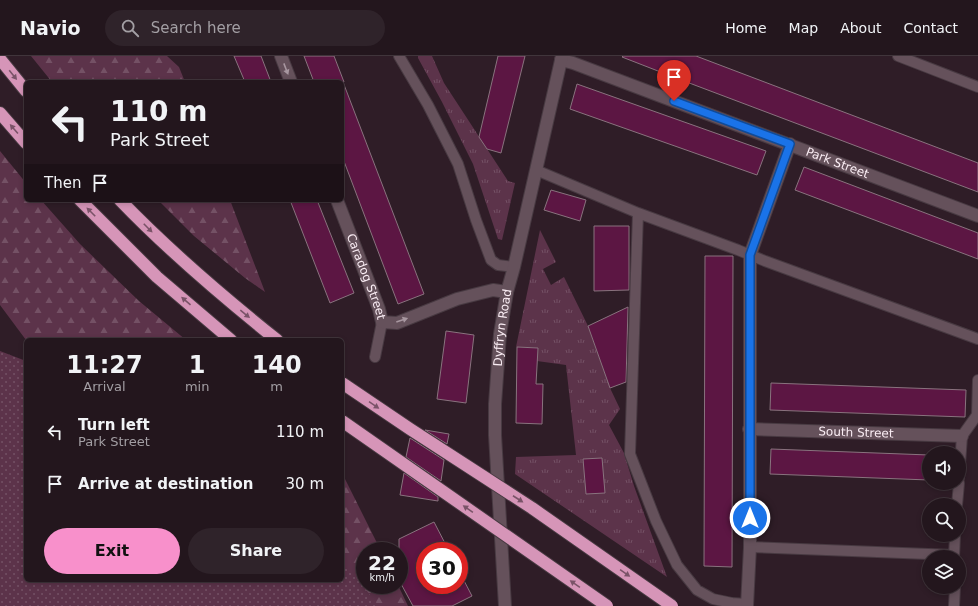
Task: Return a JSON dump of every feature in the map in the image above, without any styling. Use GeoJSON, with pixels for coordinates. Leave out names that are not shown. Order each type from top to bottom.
{"type":"FeatureCollection","features":[{"type":"Feature","properties":{"kind":"highway"},"geometry":{"type":"LineString","coordinates":[[0,59],[24,89]]}},
{"type":"Feature","properties":{"kind":"highway"},"geometry":{"type":"LineString","coordinates":[[0,113],[24,141]]}},
{"type":"Feature","properties":{"kind":"highway"},"geometry":{"type":"LineString","coordinates":[[82,202],[157,277],[229,338]]}},
{"type":"Feature","properties":{"kind":"highway"},"geometry":{"type":"LineString","coordinates":[[122,202],[176,255],[232,304],[274,338]]}},
{"type":"Feature","properties":{"kind":"highway"},"geometry":{"type":"LineString","coordinates":[[344,384],[532,508],[672,606]]}},
{"type":"Feature","properties":{"kind":"highway"},"geometry":{"type":"LineString","coordinates":[[344,422],[607,606]]}},
{"type":"Feature","properties":{"kind":"street"},"geometry":{"type":"LineString","coordinates":[[281,56],[290,80]]}},
{"type":"Feature","properties":{"kind":"street","name":"Dyffryn Road"},"geometry":{"type":"LineString","coordinates":[[505,606],[495,435],[495,404],[500,334],[507,292],[562,58]]}},
{"type":"Feature","properties":{"kind":"street","name":"Park Street"},"geometry":{"type":"LineString","coordinates":[[562,58],[978,216]]}},
{"type":"Feature","properties":{"kind":"street"},"geometry":{"type":"LineString","coordinates":[[747,605],[750,547],[750,255],[790,144]]}},
{"type":"Feature","properties":{"kind":"street","name":"Caradog Street"},"geometry":{"type":"LineString","coordinates":[[338,202],[379,309],[382,322],[397,323],[456,299],[493,290],[507,292]]}},
{"type":"Feature","properties":{"kind":"street","name":"South Street"},"geometry":{"type":"LineString","coordinates":[[749,429],[962,436]]}},
{"type":"Feature","properties":{"kind":"lane"},"geometry":{"type":"LineString","coordinates":[[399,56],[428,105],[458,164],[491,260],[498,265],[514,267]]}},
{"type":"Feature","properties":{"kind":"lane"},"geometry":{"type":"LineString","coordinates":[[898,56],[978,87]]}},
{"type":"Feature","properties":{"kind":"lane"},"geometry":{"type":"LineString","coordinates":[[536,170],[638,213],[978,339]]}},
{"type":"Feature","properties":{"kind":"lane"},"geometry":{"type":"LineString","coordinates":[[638,213],[630,454],[656,521],[677,565],[697,590],[713,599],[747,605]]}},
{"type":"Feature","properties":{"kind":"lane"},"geometry":{"type":"LineString","coordinates":[[375,357],[382,322]]}},
{"type":"Feature","properties":{"kind":"lane"},"geometry":{"type":"LineString","coordinates":[[961,446],[962,436],[977,415],[978,380]]}},
{"type":"Feature","properties":{"kind":"lane"},"geometry":{"type":"LineString","coordinates":[[750,547],[922,555]]}},
{"type":"Feature","properties":{"kind":"lane"},"geometry":{"type":"LineString","coordinates":[[954,606],[955,594]]}},
{"type":"Feature","properties":{"kind":"green space"},"geometry":{"type":"Polygon","coordinates":[[[31,56],[167,56],[179,67],[184,80],[50,80],[31,56]]]}},
{"type":"Feature","properties":{"kind":"green space"},"geometry":{"type":"Polygon","coordinates":[[[418,56],[432,56],[444,83],[508,181],[515,183],[502,240],[498,239],[473,164],[418,56]]]}},
{"type":"Feature","properties":{"kind":"green space"},"geometry":{"type":"Polygon","coordinates":[[[0,151],[24,181],[24,202],[43,202],[80,244],[139,301],[184,338],[25,338],[0,305],[0,151]]]}},
{"type":"Feature","properties":{"kind":"green space"},"geometry":{"type":"Polygon","coordinates":[[[160,202],[231,202],[265,292],[245,278],[194,236],[160,202]]]}},
{"type":"Feature","properties":{"kind":"green space"},"geometry":{"type":"Polygon","coordinates":[[[540,230],[556,262],[543,269],[551,285],[564,277],[588,326],[610,388],[620,409],[609,425],[624,453],[634,486],[667,577],[515,474],[516,457],[576,455],[566,365],[537,361],[538,348],[516,347],[540,230]]]}},
{"type":"Feature","properties":{"kind":"green space"},"geometry":{"type":"Polygon","coordinates":[[[0,351],[24,360],[24,582],[344,582],[344,562],[356,577],[356,594],[369,594],[379,606],[0,606],[0,351]]]}},
{"type":"Feature","properties":{"kind":"green space"},"geometry":{"type":"Polygon","coordinates":[[[344,477],[376,542],[356,542],[356,594],[402,594],[408,606],[322,606],[340,582],[344,582],[344,477]]]}},
{"type":"Feature","properties":{"kind":"building"},"geometry":{"type":"Polygon","coordinates":[[[234,56],[261,56],[270,80],[244,80],[234,56]]]}},
{"type":"Feature","properties":{"kind":"building"},"geometry":{"type":"Polygon","coordinates":[[[304,56],[334,56],[343,80],[313,80],[304,56]]]}},
{"type":"Feature","properties":{"kind":"building"},"geometry":{"type":"Polygon","coordinates":[[[498,56],[525,56],[501,153],[487,149],[479,137],[498,56]]]}},
{"type":"Feature","properties":{"kind":"building"},"geometry":{"type":"Polygon","coordinates":[[[696,56],[978,163],[978,192],[676,78],[622,57],[696,56]]]}},
{"type":"Feature","properties":{"kind":"building"},"geometry":{"type":"Polygon","coordinates":[[[577,84],[766,151],[757,175],[570,109],[577,84]]]}},
{"type":"Feature","properties":{"kind":"building"},"geometry":{"type":"Polygon","coordinates":[[[344,85],[424,294],[398,304],[344,161],[344,85]]]}},
{"type":"Feature","properties":{"kind":"building"},"geometry":{"type":"Polygon","coordinates":[[[804,167],[978,233],[978,259],[795,190],[804,167]]]}},
{"type":"Feature","properties":{"kind":"building"},"geometry":{"type":"Polygon","coordinates":[[[551,190],[586,200],[580,221],[544,210],[551,190]]]}},
{"type":"Feature","properties":{"kind":"building"},"geometry":{"type":"Polygon","coordinates":[[[291,202],[318,202],[354,293],[330,303],[291,202]]]}},
{"type":"Feature","properties":{"kind":"building"},"geometry":{"type":"Polygon","coordinates":[[[594,226],[629,226],[629,290],[594,291],[594,226]]]}},
{"type":"Feature","properties":{"kind":"building"},"geometry":{"type":"Polygon","coordinates":[[[705,256],[733,256],[732,567],[704,566],[705,256]]]}},
{"type":"Feature","properties":{"kind":"building"},"geometry":{"type":"Polygon","coordinates":[[[628,307],[626,382],[610,388],[588,326],[628,307]]]}},
{"type":"Feature","properties":{"kind":"building"},"geometry":{"type":"Polygon","coordinates":[[[446,331],[474,335],[466,403],[437,399],[446,331]]]}},
{"type":"Feature","properties":{"kind":"building"},"geometry":{"type":"Polygon","coordinates":[[[517,347],[538,348],[536,384],[543,384],[542,424],[516,423],[517,347]]]}},
{"type":"Feature","properties":{"kind":"building"},"geometry":{"type":"Polygon","coordinates":[[[771,383],[966,390],[965,417],[770,410],[771,383]]]}},
{"type":"Feature","properties":{"kind":"building"},"geometry":{"type":"Polygon","coordinates":[[[425,430],[449,434],[447,444],[425,430]]]}},
{"type":"Feature","properties":{"kind":"building"},"geometry":{"type":"Polygon","coordinates":[[[410,438],[444,460],[441,481],[406,457],[410,438]]]}},
{"type":"Feature","properties":{"kind":"building"},"geometry":{"type":"Polygon","coordinates":[[[771,449],[922,455],[922,480],[770,474],[771,449]]]}},
{"type":"Feature","properties":{"kind":"building"},"geometry":{"type":"Polygon","coordinates":[[[602,458],[605,493],[586,494],[583,459],[602,458]]]}},
{"type":"Feature","properties":{"kind":"building"},"geometry":{"type":"Polygon","coordinates":[[[404,473],[438,497],[438,501],[400,495],[404,473]]]}},
{"type":"Feature","properties":{"kind":"building"},"geometry":{"type":"Polygon","coordinates":[[[434,522],[444,542],[416,542],[416,594],[468,594],[468,588],[472,596],[452,606],[413,606],[407,594],[408,594],[408,542],[399,542],[399,539],[434,522]]]}},
{"type":"Feature","properties":{"kind":"route"},"geometry":{"type":"LineString","coordinates":[[674,101],[790,144],[750,255],[750,518]]}}]}
